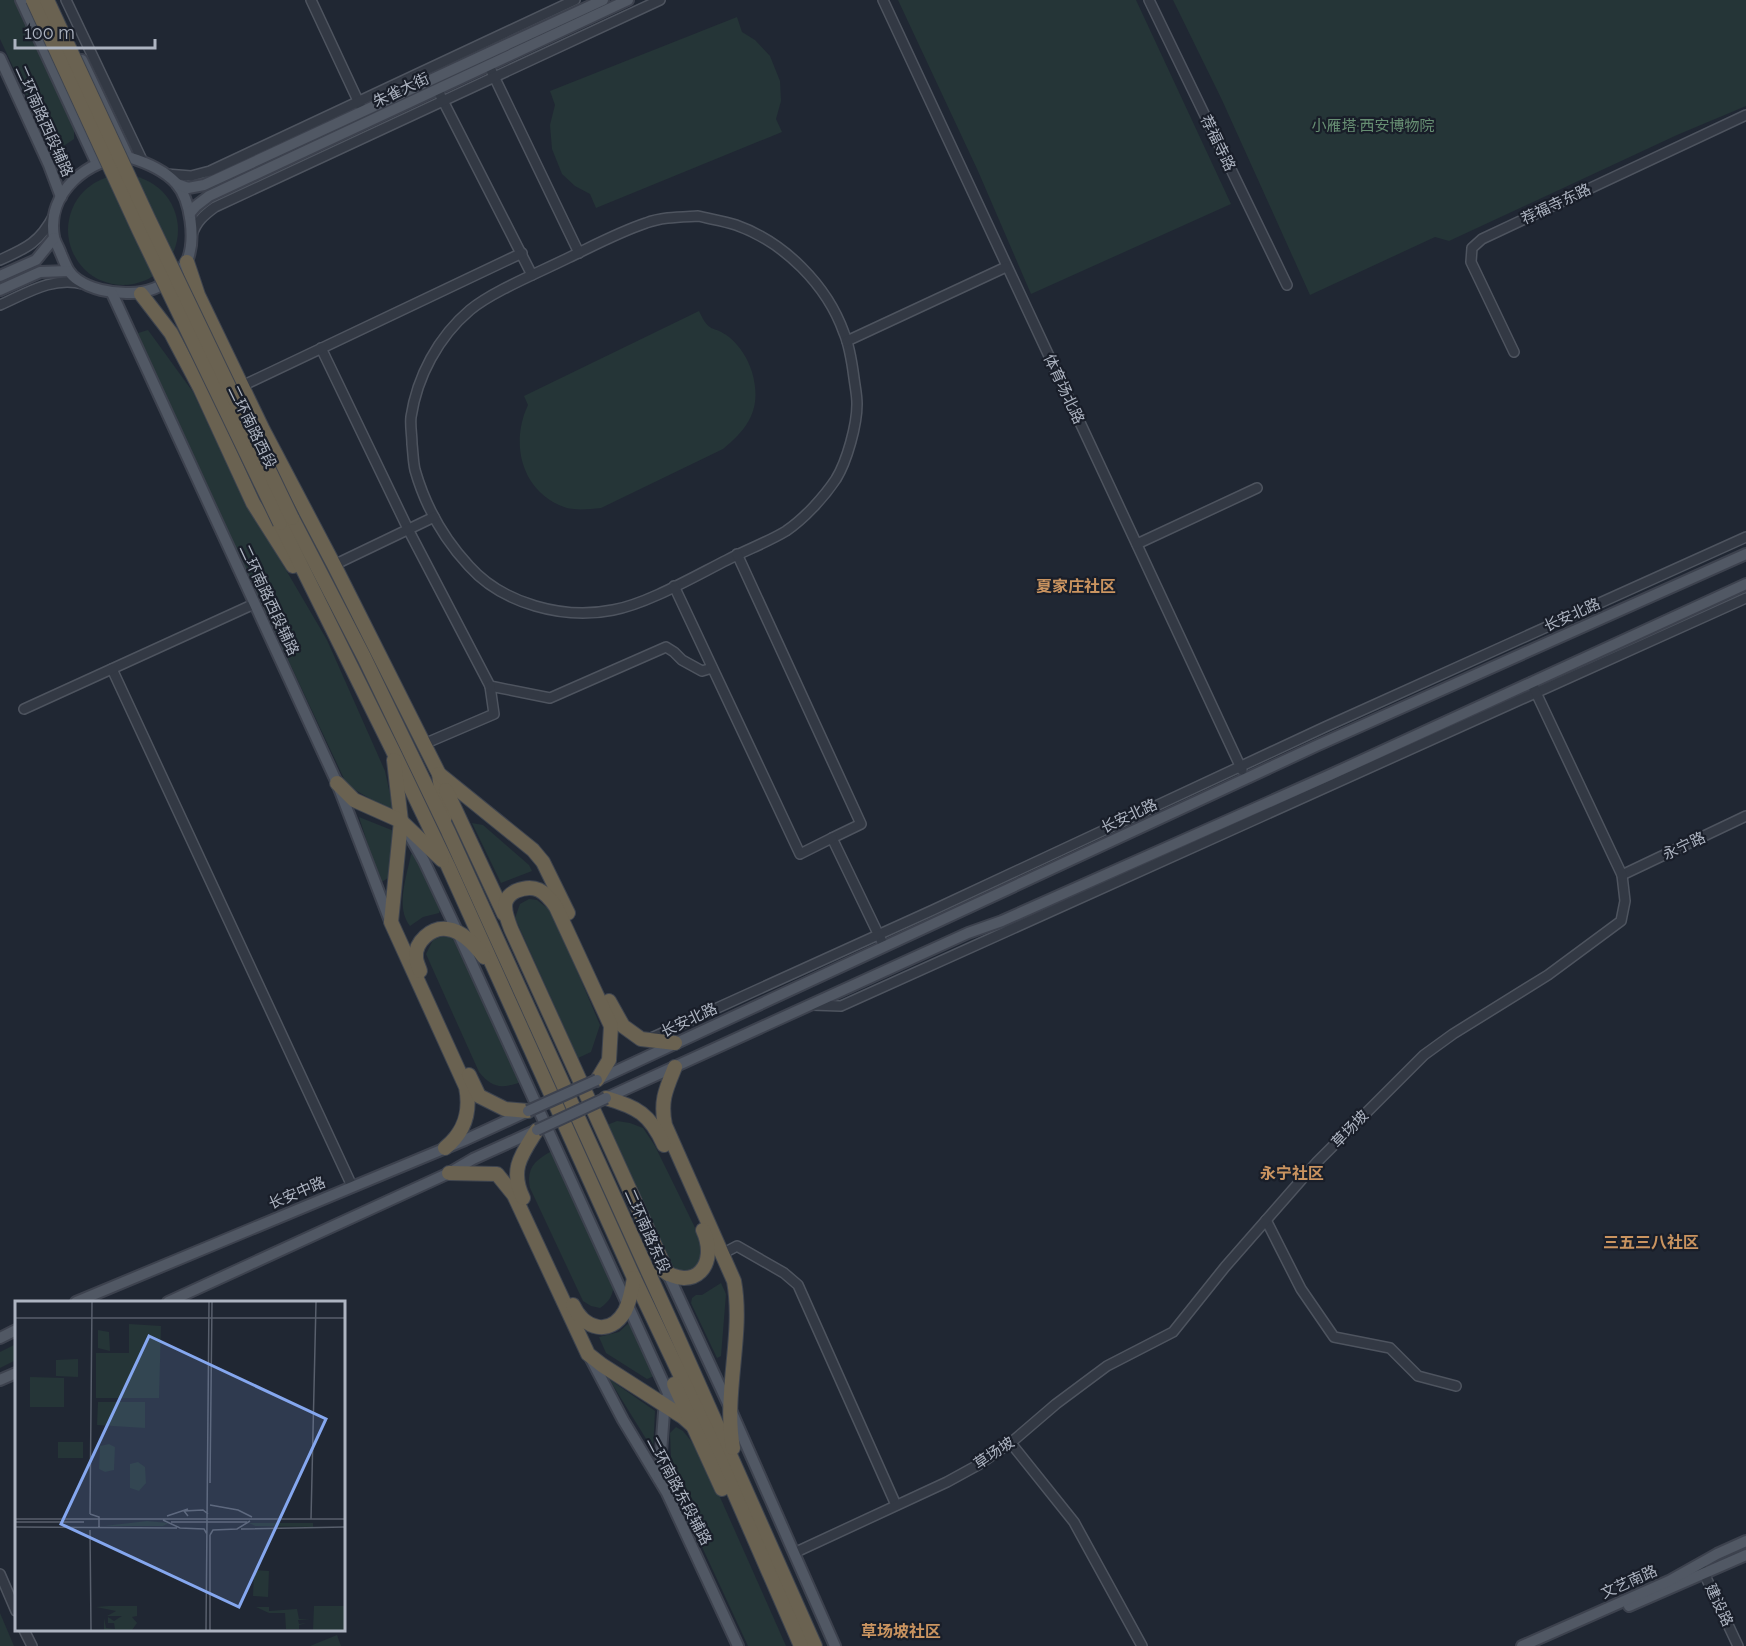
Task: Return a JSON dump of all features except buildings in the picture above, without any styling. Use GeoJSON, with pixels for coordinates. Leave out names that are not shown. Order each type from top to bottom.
{"type":"FeatureCollection","features":[{"type":"Feature","properties":{"kind":"highway","name":"二环南路西段"},"geometry":{"type":"LineString","coordinates":[[33,0],[139,230],[286,521],[364,657],[448,831]]}},
{"type":"Feature","properties":{"kind":"highway","name":"二环南路西段"},"geometry":{"type":"LineString","coordinates":[[46,0],[153,228],[286,521],[331,627],[448,866]]}},
{"type":"Feature","properties":{"kind":"highway"},"geometry":{"type":"LineString","coordinates":[[187,262],[198,295],[263,430],[364,657]]}},
{"type":"Feature","properties":{"kind":"highway"},"geometry":{"type":"LineString","coordinates":[[141,294],[171,333],[200,388],[253,503],[331,627]]}},
{"type":"Feature","properties":{"kind":"highway"},"geometry":{"type":"LineString","coordinates":[[263,430],[439,774],[668,1274]]}},
{"type":"Feature","properties":{"kind":"highway"},"geometry":{"type":"LineString","coordinates":[[392,749],[401,821],[391,922],[466,1087],[469,1104],[459,1137],[445,1148]]}},
{"type":"Feature","properties":{"kind":"highway"},"geometry":{"type":"LineString","coordinates":[[439,774],[448,831]]}},
{"type":"Feature","properties":{"kind":"highway"},"geometry":{"type":"LineString","coordinates":[[439,774],[533,850],[543,862],[623,1026],[640,1039],[675,1043]]}},
{"type":"Feature","properties":{"kind":"highway"},"geometry":{"type":"LineString","coordinates":[[337,783],[354,800],[401,821],[448,866]]}},
{"type":"Feature","properties":{"kind":"highway","name":"二环南路东段"},"geometry":{"type":"LineString","coordinates":[[448,831],[815,1646]]}},
{"type":"Feature","properties":{"kind":"highway","name":"二环南路东段"},"geometry":{"type":"LineString","coordinates":[[448,866],[633,1282],[712,1442],[801,1646]]}},
{"type":"Feature","properties":{"kind":"highway"},"geometry":{"type":"LineString","coordinates":[[511,929],[505,902],[511,893],[524,888],[537,887],[547,894],[556,906],[611,1026],[609,1060],[597,1080]]}},
{"type":"Feature","properties":{"kind":"highway"},"geometry":{"type":"LineString","coordinates":[[497,974],[471,941],[458,933],[446,929],[433,931],[419,942],[416,956],[420,972],[479,1096],[505,1109],[528,1111]]}},
{"type":"Feature","properties":{"kind":"highway"},"geometry":{"type":"LineString","coordinates":[[675,1067],[664,1096],[662,1110],[665,1125],[734,1281],[737,1299],[730,1408],[730,1432],[736,1468]]}},
{"type":"Feature","properties":{"kind":"highway"},"geometry":{"type":"LineString","coordinates":[[606,1098],[631,1106],[645,1114],[657,1129],[708,1242],[710,1252],[703,1270],[687,1278],[668,1274],[637,1248]]}},
{"type":"Feature","properties":{"kind":"highway"},"geometry":{"type":"LineString","coordinates":[[537,1130],[524,1152],[515,1177],[575,1310],[588,1324],[604,1327],[618,1320],[628,1304],[633,1282]]}},
{"type":"Feature","properties":{"kind":"highway"},"geometry":{"type":"LineString","coordinates":[[449,1173],[497,1174],[506,1183],[514,1195],[588,1354],[693,1426]]}},
{"type":"Feature","properties":{"kind":"highway"},"geometry":{"type":"LineString","coordinates":[[633,1282],[693,1426],[792,1646]]}},
{"type":"Feature","properties":{"kind":"highway"},"geometry":{"type":"LineString","coordinates":[[717,1479],[741,1510]]}},
{"type":"Feature","properties":{"kind":"main road"},"geometry":{"type":"LineString","coordinates":[[21,0],[97,164]]}},
{"type":"Feature","properties":{"kind":"main road"},"geometry":{"type":"LineString","coordinates":[[54,0],[128,157]]}},
{"type":"Feature","properties":{"kind":"main road","name":"朱雀大街"},"geometry":{"type":"LineString","coordinates":[[177,184],[188,188],[204,185],[603,0]]}},
{"type":"Feature","properties":{"kind":"main road","name":"朱雀大街"},"geometry":{"type":"LineString","coordinates":[[190,213],[209,196],[628,0]]}},
{"type":"Feature","properties":{"kind":"main road","name":"二环南路西段辅路"},"geometry":{"type":"LineString","coordinates":[[0,58],[49,165],[61,197]]}},
{"type":"Feature","properties":{"kind":"main road"},"geometry":{"type":"LineString","coordinates":[[128,157],[162,172],[177,184],[190,213],[191,241],[187,262],[171,280],[141,294],[112,293],[77,280],[68,271],[54,238],[56,210],[65,189],[78,176],[97,164],[114,158],[128,157]]}},
{"type":"Feature","properties":{"kind":"main road"},"geometry":{"type":"LineString","coordinates":[[0,276],[36,260],[54,238]]}},
{"type":"Feature","properties":{"kind":"main road"},"geometry":{"type":"LineString","coordinates":[[0,290],[40,272],[68,271]]}},
{"type":"Feature","properties":{"kind":"main road","name":"二环南路西段辅路"},"geometry":{"type":"LineString","coordinates":[[112,293],[337,783],[391,922]]}},
{"type":"Feature","properties":{"kind":"main road","name":"长安北路"},"geometry":{"type":"LineString","coordinates":[[528,1111],[1246,778],[1746,554]]}},
{"type":"Feature","properties":{"kind":"main road"},"geometry":{"type":"LineString","coordinates":[[170,1301],[449,1173],[473,1159],[968,933],[1002,921],[1319,780],[1746,584]]}},
{"type":"Feature","properties":{"kind":"main road"},"geometry":{"type":"LineString","coordinates":[[401,821],[424,861],[458,933],[666,1390],[671,1410],[659,1480]]}},
{"type":"Feature","properties":{"kind":"main road","name":"长安中路"},"geometry":{"type":"LineString","coordinates":[[78,1301],[528,1111]]}},
{"type":"Feature","properties":{"kind":"main road"},"geometry":{"type":"LineString","coordinates":[[668,1274],[835,1646]]}},
{"type":"Feature","properties":{"kind":"main road"},"geometry":{"type":"LineString","coordinates":[[0,1338],[15,1330]]}},
{"type":"Feature","properties":{"kind":"main road","name":"二环南路东段辅路"},"geometry":{"type":"LineString","coordinates":[[588,1354],[623,1420],[659,1480],[738,1646]]}},
{"type":"Feature","properties":{"kind":"main road"},"geometry":{"type":"LineString","coordinates":[[0,1380],[15,1373]]}},
{"type":"Feature","properties":{"kind":"main road","name":"文艺南路"},"geometry":{"type":"LineString","coordinates":[[1538,1646],[1702,1569],[1746,1541]]}},
{"type":"Feature","properties":{"kind":"main road","name":"文艺南路"},"geometry":{"type":"LineString","coordinates":[[1522,1646],[1669,1581],[1746,1555]]}},
{"type":"Feature","properties":{"kind":"street"},"geometry":{"type":"LineString","coordinates":[[66,0],[143,162]]}},
{"type":"Feature","properties":{"kind":"street"},"geometry":{"type":"LineString","coordinates":[[311,0],[363,113]]}},
{"type":"Feature","properties":{"kind":"street"},"geometry":{"type":"LineString","coordinates":[[162,172],[180,176],[200,174],[575,0]]}},
{"type":"Feature","properties":{"kind":"street"},"geometry":{"type":"LineString","coordinates":[[191,241],[197,223],[204,214],[215,207],[660,0]]}},
{"type":"Feature","properties":{"kind":"street","name":"体育场北路"},"geometry":{"type":"LineString","coordinates":[[883,0],[1246,778]]}},
{"type":"Feature","properties":{"kind":"street","name":"荐福寺路"},"geometry":{"type":"LineString","coordinates":[[1149,0],[1287,285]]}},
{"type":"Feature","properties":{"kind":"street"},"geometry":{"type":"LineString","coordinates":[[489,66],[579,253]]}},
{"type":"Feature","properties":{"kind":"street"},"geometry":{"type":"LineString","coordinates":[[437,89],[532,276]]}},
{"type":"Feature","properties":{"kind":"street","name":"荐福寺东路"},"geometry":{"type":"LineString","coordinates":[[1514,352],[1471,262],[1472,248],[1482,239],[1746,115]]}},
{"type":"Feature","properties":{"kind":"street"},"geometry":{"type":"LineString","coordinates":[[0,260],[36,241],[44,232],[56,210]]}},
{"type":"Feature","properties":{"kind":"street"},"geometry":{"type":"LineString","coordinates":[[698,216],[735,225],[763,237],[792,258],[818,286],[834,310],[847,341],[857,404],[851,443],[837,478],[814,506],[787,530],[675,586],[614,610],[580,612],[531,605],[510,596],[479,577],[452,548],[434,517],[414,467],[411,420],[418,388],[429,359],[470,310],[579,253],[646,223],[669,218],[698,216]]}},
{"type":"Feature","properties":{"kind":"street"},"geometry":{"type":"LineString","coordinates":[[242,386],[522,253]]}},
{"type":"Feature","properties":{"kind":"street"},"geometry":{"type":"LineString","coordinates":[[847,341],[1006,267]]}},
{"type":"Feature","properties":{"kind":"street"},"geometry":{"type":"LineString","coordinates":[[0,305],[45,284],[64,281],[89,285]]}},
{"type":"Feature","properties":{"kind":"street"},"geometry":{"type":"LineString","coordinates":[[321,348],[409,531],[490,686],[494,714],[424,744]]}},
{"type":"Feature","properties":{"kind":"street"},"geometry":{"type":"LineString","coordinates":[[1137,544],[1257,488]]}},
{"type":"Feature","properties":{"kind":"street"},"geometry":{"type":"LineString","coordinates":[[334,565],[409,531],[434,517]]}},
{"type":"Feature","properties":{"kind":"street"},"geometry":{"type":"LineString","coordinates":[[645,1040],[1240,766],[1746,537]]}},
{"type":"Feature","properties":{"kind":"street"},"geometry":{"type":"LineString","coordinates":[[675,586],[800,854],[861,824],[737,554]]}},
{"type":"Feature","properties":{"kind":"street"},"geometry":{"type":"LineString","coordinates":[[810,1005],[841,1006],[1746,598]]}},
{"type":"Feature","properties":{"kind":"street"},"geometry":{"type":"LineString","coordinates":[[24,709],[254,604]]}},
{"type":"Feature","properties":{"kind":"street"},"geometry":{"type":"LineString","coordinates":[[490,686],[550,698],[666,647],[682,660],[702,671],[712,668]]}},
{"type":"Feature","properties":{"kind":"street"},"geometry":{"type":"LineString","coordinates":[[112,669],[352,1186]]}},
{"type":"Feature","properties":{"kind":"street","name":"草场坡"},"geometry":{"type":"LineString","coordinates":[[794,1553],[947,1482],[978,1465],[1107,1366],[1173,1332],[1317,1162],[1424,1055],[1548,975],[1621,921],[1625,901],[1622,875],[1531,682]]}},
{"type":"Feature","properties":{"kind":"street","name":"永宁路"},"geometry":{"type":"LineString","coordinates":[[1622,875],[1746,816]]}},
{"type":"Feature","properties":{"kind":"street"},"geometry":{"type":"LineString","coordinates":[[832,838],[884,946]]}},
{"type":"Feature","properties":{"kind":"street"},"geometry":{"type":"LineString","coordinates":[[1266,1220],[1301,1289],[1334,1337],[1390,1348],[1418,1376],[1456,1386]]}},
{"type":"Feature","properties":{"kind":"street"},"geometry":{"type":"LineString","coordinates":[[722,1254],[737,1246],[784,1273],[798,1286],[897,1505]]}},
{"type":"Feature","properties":{"kind":"street"},"geometry":{"type":"LineString","coordinates":[[1010,1442],[1074,1522],[1142,1646]]}},
{"type":"Feature","properties":{"kind":"street","name":"建设路"},"geometry":{"type":"LineString","coordinates":[[1702,1569],[1738,1646]]}},
{"type":"Feature","properties":{"kind":"street"},"geometry":{"type":"LineString","coordinates":[[0,1574],[15,1609]]}},
{"type":"Feature","properties":{"kind":"street"},"geometry":{"type":"LineString","coordinates":[[25,1631],[32,1646]]}},
{"type":"Feature","properties":{"kind":"green space"},"geometry":{"type":"Polygon","coordinates":[[[0,0],[17,0],[74,124],[74,139],[53,153],[0,39],[0,0]]]}},
{"type":"Feature","properties":{"kind":"green space"},"geometry":{"type":"Polygon","coordinates":[[[898,0],[1136,0],[1231,204],[1031,294],[978,171],[898,0]]]}},
{"type":"Feature","properties":{"kind":"green space","name":"小雁塔·西安博物院"},"geometry":{"type":"Polygon","coordinates":[[[1173,0],[1746,0],[1746,106],[1677,135],[1449,241],[1435,237],[1310,295],[1222,100],[1173,0]]]}},
{"type":"Feature","properties":{"kind":"green space"},"geometry":{"type":"Polygon","coordinates":[[[737,17],[742,32],[755,40],[770,56],[780,81],[781,101],[776,119],[782,132],[596,208],[590,194],[575,186],[562,174],[552,149],[550,125],[555,105],[550,91],[737,17]]]}},
{"type":"Feature","properties":{"kind":"green space"},"geometry":{"type":"Polygon","coordinates":[[[123,175],[144,179],[162,191],[174,209],[178,230],[174,251],[162,269],[144,281],[123,285],[102,281],[84,269],[72,251],[68,230],[72,209],[84,191],[102,179],[123,175]]]}},
{"type":"Feature","properties":{"kind":"green space"},"geometry":{"type":"Polygon","coordinates":[[[699,311],[709,326],[737,344],[752,372],[755,384],[754,406],[747,424],[740,433],[723,449],[601,508],[573,509],[549,500],[529,478],[523,464],[520,435],[528,405],[524,396],[699,311]]]}},
{"type":"Feature","properties":{"kind":"green space"},"geometry":{"type":"Polygon","coordinates":[[[148,330],[193,392],[241,493],[327,640],[385,771],[394,813],[347,785],[155,377],[138,333],[148,330]]]}},
{"type":"Feature","properties":{"kind":"green space"},"geometry":{"type":"Polygon","coordinates":[[[359,817],[394,831],[388,878],[380,883],[359,817]]]}},
{"type":"Feature","properties":{"kind":"green space"},"geometry":{"type":"Polygon","coordinates":[[[472,823],[483,825],[529,865],[532,871],[501,883],[472,823]]]}},
{"type":"Feature","properties":{"kind":"green space"},"geometry":{"type":"Polygon","coordinates":[[[411,854],[417,856],[441,908],[439,913],[423,917],[410,926],[403,910],[403,901],[411,854]]]}},
{"type":"Feature","properties":{"kind":"green space"},"geometry":{"type":"Polygon","coordinates":[[[529,899],[537,900],[552,912],[600,1025],[591,1052],[578,1058],[515,918],[520,904],[529,899]]]}},
{"type":"Feature","properties":{"kind":"green space"},"geometry":{"type":"Polygon","coordinates":[[[450,937],[458,944],[521,1082],[508,1086],[497,1086],[479,1072],[426,954],[433,940],[450,937]]]}},
{"type":"Feature","properties":{"kind":"green space"},"geometry":{"type":"Polygon","coordinates":[[[617,1121],[643,1128],[655,1146],[704,1246],[699,1262],[687,1273],[674,1269],[607,1125],[617,1121]]]}},
{"type":"Feature","properties":{"kind":"green space"},"geometry":{"type":"Polygon","coordinates":[[[552,1151],[614,1283],[610,1297],[600,1308],[583,1301],[530,1188],[529,1175],[533,1165],[552,1151]]]}},
{"type":"Feature","properties":{"kind":"green space"},"geometry":{"type":"Polygon","coordinates":[[[721,1283],[726,1294],[721,1356],[717,1358],[691,1303],[692,1298],[696,1295],[702,1295],[721,1283]]]}},
{"type":"Feature","properties":{"kind":"green space"},"geometry":{"type":"Polygon","coordinates":[[[629,1323],[654,1376],[647,1379],[606,1353],[599,1337],[619,1332],[629,1323]]]}},
{"type":"Feature","properties":{"kind":"green space"},"geometry":{"type":"Polygon","coordinates":[[[15,1344],[15,1360],[0,1368],[0,1352],[15,1344]]]}},
{"type":"Feature","properties":{"kind":"green space"},"geometry":{"type":"Polygon","coordinates":[[[609,1379],[655,1411],[653,1450],[609,1379]]]}},
{"type":"Feature","properties":{"kind":"green space"},"geometry":{"type":"Polygon","coordinates":[[[676,1427],[683,1431],[700,1452],[786,1646],[748,1646],[672,1482],[670,1433],[676,1427]]]}},
{"type":"Feature","properties":{"kind":"green space"},"geometry":{"type":"Polygon","coordinates":[[[0,1613],[14,1646],[0,1646],[0,1613]]]}},
{"type":"Feature","properties":{"kind":"green space"},"geometry":{"type":"Polygon","coordinates":[[[337,1635],[341,1646],[310,1646],[337,1635]]]}},
{"type":"Feature","properties":{"kind":"district","name":"夏家庄社区"},"geometry":{"type":"Point","coordinates":[1076,586]}},
{"type":"Feature","properties":{"kind":"district","name":"永宁社区"},"geometry":{"type":"Point","coordinates":[1292,1173]}},
{"type":"Feature","properties":{"kind":"district","name":"三五三八社区"},"geometry":{"type":"Point","coordinates":[1651,1242]}},
{"type":"Feature","properties":{"kind":"district","name":"草场坡社区"},"geometry":{"type":"Point","coordinates":[901,1631]}}]}
